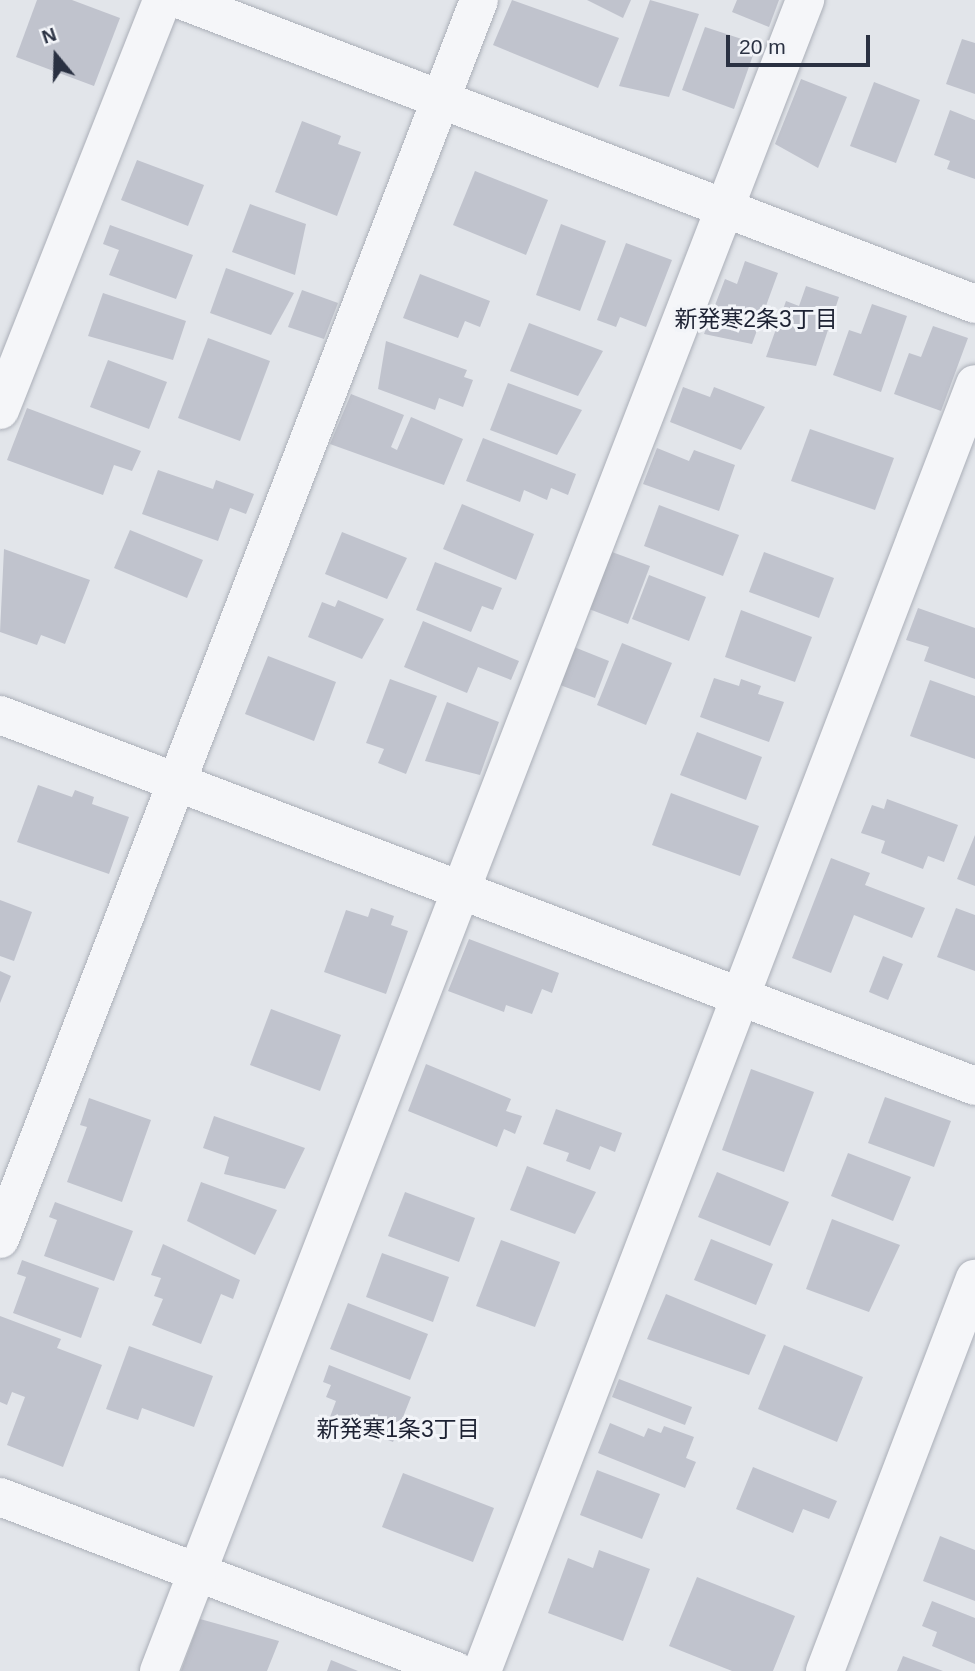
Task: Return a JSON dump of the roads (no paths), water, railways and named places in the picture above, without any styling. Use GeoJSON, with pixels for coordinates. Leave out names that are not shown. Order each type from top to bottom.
{"type":"FeatureCollection","features":[{"type":"Feature","properties":{"kind":"street"},"geometry":{"type":"LineString","coordinates":[[0,410],[162,0]]}},
{"type":"Feature","properties":{"kind":"street"},"geometry":{"type":"LineString","coordinates":[[181,0],[975,304]]}},
{"type":"Feature","properties":{"kind":"street"},"geometry":{"type":"LineString","coordinates":[[0,1239],[479,0]]}},
{"type":"Feature","properties":{"kind":"street"},"geometry":{"type":"LineString","coordinates":[[159,1671],[457,890],[805,0]]}},
{"type":"Feature","properties":{"kind":"street"},"geometry":{"type":"LineString","coordinates":[[482,1671],[738,996],[975,384]]}},
{"type":"Feature","properties":{"kind":"street"},"geometry":{"type":"LineString","coordinates":[[0,715],[177,780],[457,890],[975,1086]]}},
{"type":"Feature","properties":{"kind":"street"},"geometry":{"type":"LineString","coordinates":[[825,1671],[975,1279]]}},
{"type":"Feature","properties":{"kind":"street"},"geometry":{"type":"LineString","coordinates":[[0,1497],[456,1671]]}},
{"type":"Feature","properties":{"kind":"district","name":"新発寒2条3丁目"},"geometry":{"type":"Point","coordinates":[756,319]}},
{"type":"Feature","properties":{"kind":"district","name":"新発寒1条3丁目"},"geometry":{"type":"Point","coordinates":[398,1429]}}]}
